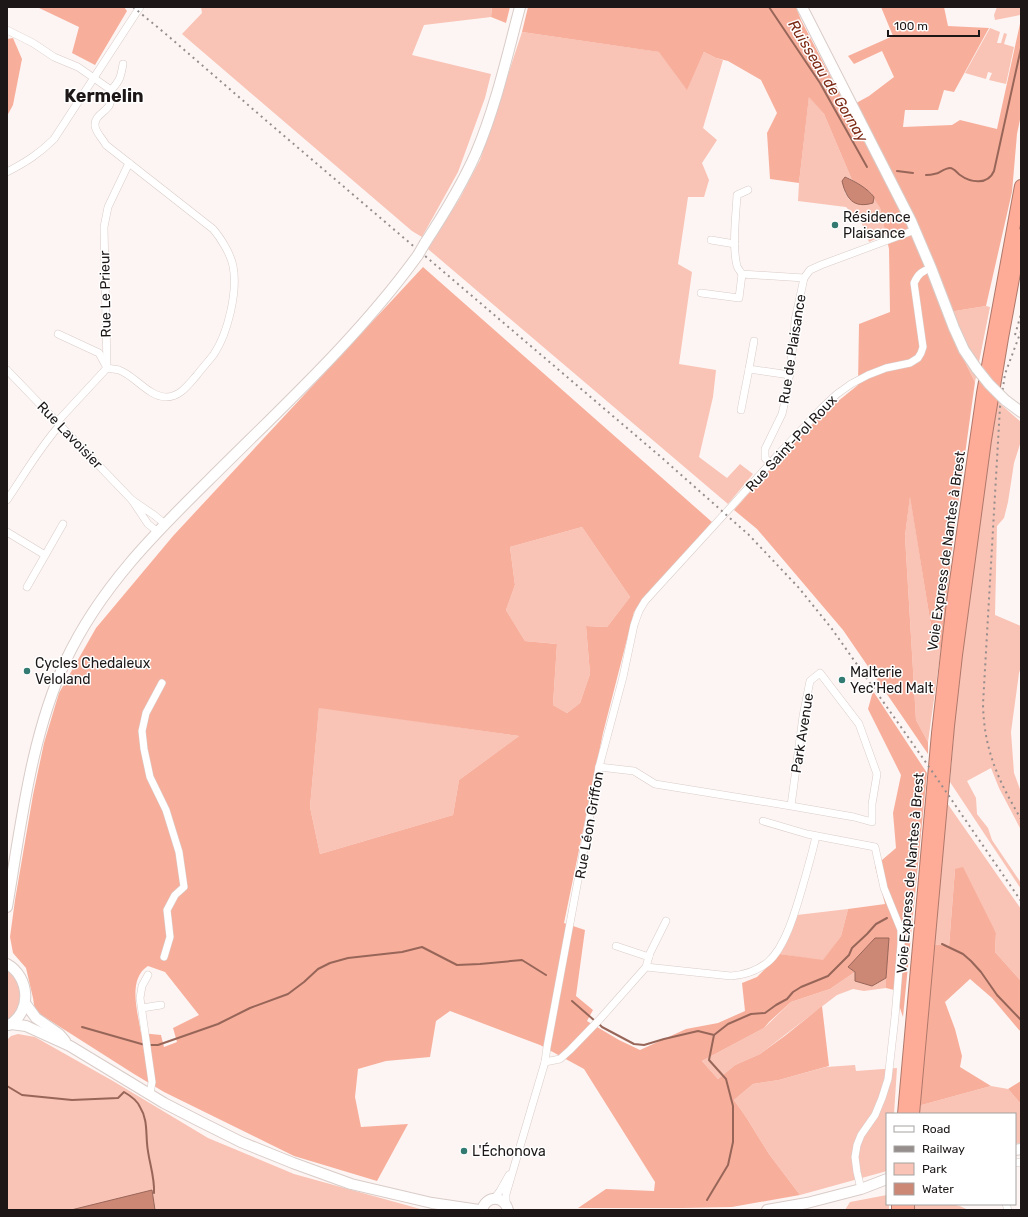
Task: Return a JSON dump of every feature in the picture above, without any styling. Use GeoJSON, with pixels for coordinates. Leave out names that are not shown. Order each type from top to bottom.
{"type":"FeatureCollection","features":[{"type":"Feature","properties":{"kind":"highway","name":"Voie Express de Nantes à Brest"},"geometry":{"type":"LineString","coordinates":[[904,1113],[938,733],[953,602],[983,393],[1021,186]]}},
{"type":"Feature","properties":{"kind":"highway","name":"Voie Express de Nantes à Brest"},"geometry":{"type":"LineString","coordinates":[[913,1113],[946,742],[956,655],[986,433],[1021,235]]}},
{"type":"Feature","properties":{"kind":"main road"},"geometry":{"type":"LineString","coordinates":[[7,907],[24,805],[35,752],[50,698],[67,659],[103,596],[127,566],[161,528],[343,345],[385,298],[418,255],[457,192],[476,153],[497,96],[520,7]]}},
{"type":"Feature","properties":{"kind":"main road"},"geometry":{"type":"LineString","coordinates":[[802,7],[915,230],[964,350],[989,384],[1005,400],[1021,412]]}},
{"type":"Feature","properties":{"kind":"main road"},"geometry":{"type":"LineString","coordinates":[[8,962],[21,978],[25,986],[26,994],[22,1011],[18,1018],[9,1025]]}},
{"type":"Feature","properties":{"kind":"main road"},"geometry":{"type":"LineString","coordinates":[[25,1003],[36,1018],[59,1034],[70,1046]]}},
{"type":"Feature","properties":{"kind":"main road"},"geometry":{"type":"LineString","coordinates":[[9,1025],[26,1026],[70,1046],[150,1094],[199,1121],[241,1142],[293,1163],[351,1184],[432,1203],[479,1210]]}},
{"type":"Feature","properties":{"kind":"main road"},"geometry":{"type":"LineString","coordinates":[[767,1210],[807,1203],[861,1189],[886,1179]]}},
{"type":"Feature","properties":{"kind":"main road"},"geometry":{"type":"LineString","coordinates":[[482,1210],[487,1201],[494,1199],[499,1199],[507,1207]]}},
{"type":"Feature","properties":{"kind":"street"},"geometry":{"type":"LineString","coordinates":[[7,172],[29,161],[54,139],[140,7]]}},
{"type":"Feature","properties":{"kind":"street"},"geometry":{"type":"LineString","coordinates":[[7,30],[33,43],[54,57],[78,67],[111,90]]}},
{"type":"Feature","properties":{"kind":"street"},"geometry":{"type":"LineString","coordinates":[[7,500],[59,423],[107,368],[120,370],[155,395],[165,397],[176,395],[186,387],[214,354],[223,338],[231,313],[234,289],[233,266],[222,239],[213,229],[106,145],[98,132],[96,119],[109,106],[111,90],[118,83],[123,64]]}},
{"type":"Feature","properties":{"kind":"street","name":"Rue Le Prieur"},"geometry":{"type":"LineString","coordinates":[[107,368],[104,227],[108,207],[129,163]]}},
{"type":"Feature","properties":{"kind":"street"},"geometry":{"type":"LineString","coordinates":[[701,293],[739,298],[742,274],[738,267],[735,253],[737,195],[748,190]]}},
{"type":"Feature","properties":{"kind":"street"},"geometry":{"type":"LineString","coordinates":[[742,274],[804,278],[810,270],[821,265],[915,230]]}},
{"type":"Feature","properties":{"kind":"street"},"geometry":{"type":"LineString","coordinates":[[711,240],[735,244]]}},
{"type":"Feature","properties":{"kind":"street","name":"Rue Saint-Pol Roux"},"geometry":{"type":"LineString","coordinates":[[723,516],[770,463],[837,394],[851,384],[868,375],[886,368],[910,362],[918,358],[923,347],[914,283],[918,275],[931,268]]}},
{"type":"Feature","properties":{"kind":"street","name":"Rue de Plaisance"},"geometry":{"type":"LineString","coordinates":[[770,463],[765,458],[765,449],[782,414],[790,375],[795,320],[804,278]]}},
{"type":"Feature","properties":{"kind":"street","name":"Rue Le Prieur"},"geometry":{"type":"LineString","coordinates":[[58,334],[99,353],[107,368]]}},
{"type":"Feature","properties":{"kind":"street"},"geometry":{"type":"LineString","coordinates":[[741,410],[754,341]]}},
{"type":"Feature","properties":{"kind":"street"},"geometry":{"type":"LineString","coordinates":[[749,369],[790,375]]}},
{"type":"Feature","properties":{"kind":"street","name":"Rue Lavoisier"},"geometry":{"type":"LineString","coordinates":[[7,370],[132,500],[148,524],[161,528]]}},
{"type":"Feature","properties":{"kind":"street","name":"Rue Lavoisier"},"geometry":{"type":"LineString","coordinates":[[132,500],[154,515],[161,528]]}},
{"type":"Feature","properties":{"kind":"street","name":"Rue Léon Griffon"},"geometry":{"type":"LineString","coordinates":[[507,1207],[506,1194],[545,1062],[599,767],[623,677],[634,625],[639,611],[645,601],[723,516]]}},
{"type":"Feature","properties":{"kind":"street"},"geometry":{"type":"LineString","coordinates":[[27,586],[63,524]]}},
{"type":"Feature","properties":{"kind":"street"},"geometry":{"type":"LineString","coordinates":[[7,532],[45,555]]}},
{"type":"Feature","properties":{"kind":"street","name":"Park Avenue"},"geometry":{"type":"LineString","coordinates":[[820,673],[859,724],[878,774],[872,804],[872,822],[854,817],[791,806],[803,716],[810,681],[820,673]]}},
{"type":"Feature","properties":{"kind":"street"},"geometry":{"type":"LineString","coordinates":[[162,683],[146,713],[142,731],[150,777],[166,810],[179,852],[184,887],[175,895],[168,910],[170,937],[164,956]]}},
{"type":"Feature","properties":{"kind":"street"},"geometry":{"type":"LineString","coordinates":[[599,767],[634,771],[655,784],[791,806]]}},
{"type":"Feature","properties":{"kind":"street"},"geometry":{"type":"LineString","coordinates":[[763,821],[816,836],[875,847],[884,888],[901,930],[899,980],[888,1079],[875,1115],[861,1135],[857,1145],[855,1157],[861,1189]]}},
{"type":"Feature","properties":{"kind":"street"},"geometry":{"type":"LineString","coordinates":[[646,967],[731,976],[741,975],[755,970],[768,962],[788,930],[816,836]]}},
{"type":"Feature","properties":{"kind":"street"},"geometry":{"type":"LineString","coordinates":[[545,1062],[560,1059],[570,1050],[594,1026],[646,967],[650,953],[666,921]]}},
{"type":"Feature","properties":{"kind":"street"},"geometry":{"type":"LineString","coordinates":[[616,946],[649,957]]}},
{"type":"Feature","properties":{"kind":"street"},"geometry":{"type":"LineString","coordinates":[[148,975],[142,986],[140,998],[152,1082],[150,1094]]}},
{"type":"Feature","properties":{"kind":"street"},"geometry":{"type":"LineString","coordinates":[[142,1008],[161,1005]]}},
{"type":"Feature","properties":{"kind":"street","name":"Rue Léon Griffon"},"geometry":{"type":"LineString","coordinates":[[494,1199],[515,1164]]}},
{"type":"Feature","properties":{"kind":"green space"},"geometry":{"type":"Polygon","coordinates":[[[201,7],[492,7],[491,17],[424,25],[412,55],[491,74],[485,98],[458,172],[422,237],[412,231],[182,34],[202,13],[201,7]]]}},
{"type":"Feature","properties":{"kind":"green space"},"geometry":{"type":"Polygon","coordinates":[[[997,7],[1021,7],[1020,15],[995,20],[994,15],[997,7]]]}},
{"type":"Feature","properties":{"kind":"green space"},"geometry":{"type":"Polygon","coordinates":[[[990,28],[1000,32],[997,43],[1001,43],[1004,33],[1007,34],[1004,44],[1014,47],[1006,84],[989,80],[992,73],[988,72],[986,79],[965,73],[990,28]]]}},
{"type":"Feature","properties":{"kind":"green space"},"geometry":{"type":"Polygon","coordinates":[[[522,32],[660,52],[687,89],[704,52],[723,60],[703,128],[717,140],[702,163],[709,180],[704,197],[688,197],[678,264],[692,272],[679,364],[716,370],[713,397],[699,457],[727,478],[740,464],[753,474],[728,504],[428,249],[460,198],[480,160],[522,32]]]}},
{"type":"Feature","properties":{"kind":"green space"},"geometry":{"type":"Polygon","coordinates":[[[809,96],[824,114],[852,180],[846,177],[843,181],[845,193],[849,199],[872,203],[874,197],[880,208],[886,234],[869,242],[862,224],[846,207],[798,201],[809,96]]]}},
{"type":"Feature","properties":{"kind":"green space"},"geometry":{"type":"Polygon","coordinates":[[[986,306],[990,307],[975,382],[955,342],[943,313],[986,306]]]}},
{"type":"Feature","properties":{"kind":"green space"},"geometry":{"type":"Polygon","coordinates":[[[997,401],[1021,422],[1021,441],[1014,463],[1008,502],[1004,518],[997,526],[995,615],[1021,626],[1021,667],[1011,732],[1014,773],[1021,792],[1021,830],[999,788],[991,768],[967,781],[976,798],[977,814],[988,828],[992,840],[1021,883],[1021,889],[950,782],[956,708],[971,581],[997,401]]]}},
{"type":"Feature","properties":{"kind":"green space"},"geometry":{"type":"Polygon","coordinates":[[[910,495],[931,626],[941,649],[928,742],[916,720],[905,536],[910,495]]]}},
{"type":"Feature","properties":{"kind":"green space"},"geometry":{"type":"Polygon","coordinates":[[[582,527],[630,597],[607,627],[586,626],[590,674],[580,703],[567,713],[553,705],[557,644],[525,641],[506,610],[515,585],[510,547],[582,527]]]}},
{"type":"Feature","properties":{"kind":"green space"},"geometry":{"type":"Polygon","coordinates":[[[319,707],[519,736],[459,780],[453,815],[320,854],[310,807],[319,707]]]}},
{"type":"Feature","properties":{"kind":"green space"},"geometry":{"type":"Polygon","coordinates":[[[947,803],[1021,909],[1021,981],[995,952],[996,933],[955,869],[949,946],[932,944],[947,803]]]}},
{"type":"Feature","properties":{"kind":"green space"},"geometry":{"type":"Polygon","coordinates":[[[848,909],[841,936],[823,961],[780,954],[797,915],[848,909]]]}},
{"type":"Feature","properties":{"kind":"green space"},"geometry":{"type":"Polygon","coordinates":[[[7,967],[16,974],[24,992],[19,1012],[7,1022],[7,967]]]}},
{"type":"Feature","properties":{"kind":"green space"},"geometry":{"type":"Polygon","coordinates":[[[855,972],[871,986],[886,978],[886,988],[864,991],[853,989],[837,995],[760,1054],[735,1065],[718,1079],[702,1061],[764,1028],[791,1002],[830,989],[855,972]]]}},
{"type":"Feature","properties":{"kind":"green space"},"geometry":{"type":"Polygon","coordinates":[[[18,1034],[35,1037],[113,1081],[208,1138],[294,1174],[424,1210],[155,1210],[152,1191],[71,1210],[7,1210],[7,1040],[11,1036],[18,1034]]]}},
{"type":"Feature","properties":{"kind":"green space"},"geometry":{"type":"Polygon","coordinates":[[[855,1065],[856,1071],[897,1068],[894,1113],[886,1113],[886,1171],[800,1195],[769,1154],[734,1100],[753,1084],[779,1080],[826,1067],[855,1065]]]}},
{"type":"Feature","properties":{"kind":"green space"},"geometry":{"type":"Polygon","coordinates":[[[991,1086],[1008,1089],[1021,1104],[1021,1143],[1016,1144],[1016,1113],[917,1113],[918,1106],[991,1086]]]}},
{"type":"Feature","properties":{"kind":"green space"},"geometry":{"type":"Polygon","coordinates":[[[886,1195],[886,1205],[889,1205],[889,1210],[845,1210],[850,1202],[886,1195]]]}},
{"type":"Feature","properties":{"kind":"green space"},"geometry":{"type":"Polygon","coordinates":[[[913,1205],[956,1205],[968,1210],[913,1210],[913,1205]]]}},
{"type":"Feature","properties":{"kind":"shaded area"},"geometry":{"type":"Polygon","coordinates":[[[37,7],[124,7],[127,11],[95,65],[72,53],[79,27],[37,7]]]}},
{"type":"Feature","properties":{"kind":"shaded area"},"geometry":{"type":"Polygon","coordinates":[[[492,7],[510,7],[506,23],[491,17],[492,7]]]}},
{"type":"Feature","properties":{"kind":"shaded area"},"geometry":{"type":"Polygon","coordinates":[[[528,7],[796,7],[801,20],[847,108],[869,96],[894,77],[882,51],[854,64],[848,56],[893,36],[881,7],[944,7],[948,26],[989,28],[954,92],[944,90],[938,110],[905,110],[903,127],[952,125],[960,120],[997,129],[1021,19],[1021,115],[1017,134],[1012,192],[986,306],[943,313],[955,342],[975,382],[954,534],[941,649],[931,626],[910,497],[905,536],[916,720],[928,742],[928,754],[843,630],[757,529],[734,510],[787,450],[827,410],[858,385],[859,324],[890,312],[889,249],[880,208],[870,192],[852,180],[824,114],[809,97],[799,183],[770,179],[767,133],[777,113],[761,80],[728,61],[716,58],[704,52],[687,90],[659,52],[522,32],[528,7]]]}},
{"type":"Feature","properties":{"kind":"shaded area"},"geometry":{"type":"Polygon","coordinates":[[[13,38],[22,59],[13,105],[7,116],[7,39],[13,38]]]}},
{"type":"Feature","properties":{"kind":"shaded area"},"geometry":{"type":"Polygon","coordinates":[[[423,267],[712,522],[634,612],[603,733],[564,923],[585,930],[576,996],[593,1010],[587,1021],[619,1040],[640,1050],[686,1029],[718,1023],[745,1011],[742,983],[757,977],[780,954],[823,960],[841,936],[848,909],[885,904],[875,866],[896,848],[893,813],[901,775],[868,709],[873,691],[927,773],[903,1017],[894,990],[886,988],[886,978],[848,967],[855,972],[830,989],[791,1002],[764,1028],[702,1061],[718,1079],[735,1065],[760,1054],[822,1006],[829,1066],[779,1080],[753,1084],[734,1100],[769,1154],[800,1195],[732,1207],[578,1208],[606,1189],[654,1191],[655,1182],[584,1069],[540,1045],[450,1011],[436,1021],[430,1057],[386,1061],[358,1069],[355,1097],[361,1127],[408,1124],[377,1181],[294,1156],[164,1092],[35,1011],[26,968],[13,953],[10,937],[33,795],[44,743],[59,693],[96,628],[173,536],[423,267]],[[582,527],[510,547],[515,585],[506,610],[525,641],[557,644],[553,705],[567,713],[580,703],[590,674],[586,626],[607,627],[630,597],[582,527]],[[319,708],[310,807],[320,854],[453,815],[459,780],[519,736],[319,708]],[[148,966],[138,979],[136,988],[136,1006],[141,1033],[161,1035],[164,1047],[177,1042],[173,1028],[199,1015],[165,972],[148,966]]]}},
{"type":"Feature","properties":{"kind":"shaded area"},"geometry":{"type":"Polygon","coordinates":[[[963,867],[996,933],[995,952],[1021,981],[1021,1031],[992,998],[970,979],[945,1002],[955,1029],[962,1056],[960,1067],[991,1086],[918,1106],[932,944],[949,946],[955,869],[963,867]]]}},
{"type":"Feature","properties":{"kind":"shaded area"},"geometry":{"type":"Polygon","coordinates":[[[1021,1081],[1021,1104],[1008,1089],[1021,1081]]]}},
{"type":"Feature","properties":{"kind":"water"},"geometry":{"type":"Polygon","coordinates":[[[845,177],[868,191],[874,197],[873,203],[860,204],[852,201],[848,197],[842,181],[845,177]]]}},
{"type":"Feature","properties":{"kind":"water"},"geometry":{"type":"Polygon","coordinates":[[[875,938],[889,938],[886,978],[872,986],[855,981],[855,972],[848,967],[875,938]]]}},
{"type":"Feature","properties":{"kind":"water"},"geometry":{"type":"Polygon","coordinates":[[[152,1190],[155,1210],[71,1210],[152,1190]]]}},
{"type":"Feature","properties":{"kind":"waterway","name":"Ruisseau de Gornay"},"geometry":{"type":"LineString","coordinates":[[769,7],[820,83],[867,167]]}},
{"type":"Feature","properties":{"kind":"waterway"},"geometry":{"type":"LineString","coordinates":[[926,175],[931,175],[951,168],[969,180],[984,181],[991,176],[994,171],[1021,48]]}},
{"type":"Feature","properties":{"kind":"waterway"},"geometry":{"type":"LineString","coordinates":[[897,171],[913,173]]}},
{"type":"Feature","properties":{"kind":"waterway"},"geometry":{"type":"LineString","coordinates":[[707,1200],[728,1165],[733,1142],[733,1106],[726,1079],[709,1060],[714,1035],[728,1024],[751,1014],[765,1013],[787,999],[793,992],[801,987],[828,976],[849,955],[852,948],[876,924],[887,918]]}},
{"type":"Feature","properties":{"kind":"waterway"},"geometry":{"type":"LineString","coordinates":[[942,944],[963,954],[971,961],[981,972],[997,995],[1021,1020]]}},
{"type":"Feature","properties":{"kind":"waterway"},"geometry":{"type":"LineString","coordinates":[[149,1045],[158,1045],[218,1024],[250,1008],[288,994],[318,969],[330,963],[348,958],[402,952],[422,947],[457,965],[522,960],[546,975]]}},
{"type":"Feature","properties":{"kind":"waterway"},"geometry":{"type":"LineString","coordinates":[[572,1001],[595,1021]]}},
{"type":"Feature","properties":{"kind":"waterway"},"geometry":{"type":"LineString","coordinates":[[599,1024],[634,1044],[644,1045],[698,1031],[714,1035]]}},
{"type":"Feature","properties":{"kind":"waterway"},"geometry":{"type":"LineString","coordinates":[[82,1027],[145,1045]]}},
{"type":"Feature","properties":{"kind":"waterway"},"geometry":{"type":"LineString","coordinates":[[7,1086],[22,1095],[72,1100],[118,1098],[124,1092],[131,1097],[139,1105],[145,1120],[154,1193]]}},
{"type":"Feature","properties":{"kind":"railway"},"geometry":{"type":"LineString","coordinates":[[133,7],[661,457],[749,535],[799,588],[832,629],[1021,901]]}},
{"type":"Feature","properties":{"kind":"railway"},"geometry":{"type":"LineString","coordinates":[[1015,335],[1021,314]]}},
{"type":"Feature","properties":{"kind":"railway"},"geometry":{"type":"LineString","coordinates":[[1021,331],[1005,374],[1000,407],[983,704],[984,721],[989,750],[999,778],[1021,819]]}},
{"type":"Feature","properties":{"kind":"place","name":"Résidence Plaisance"},"geometry":{"type":"Point","coordinates":[835,225]}},
{"type":"Feature","properties":{"kind":"place","name":"Cycles Chedaleux Veloland"},"geometry":{"type":"Point","coordinates":[27,671]}},
{"type":"Feature","properties":{"kind":"place","name":"Malterie Yec'Hed Malt"},"geometry":{"type":"Point","coordinates":[842,680]}},
{"type":"Feature","properties":{"kind":"place","name":"L'Échonova"},"geometry":{"type":"Point","coordinates":[464,1151]}},
{"type":"Feature","properties":{"kind":"district","name":"Kermelin"},"geometry":{"type":"Point","coordinates":[104,96]}}]}
